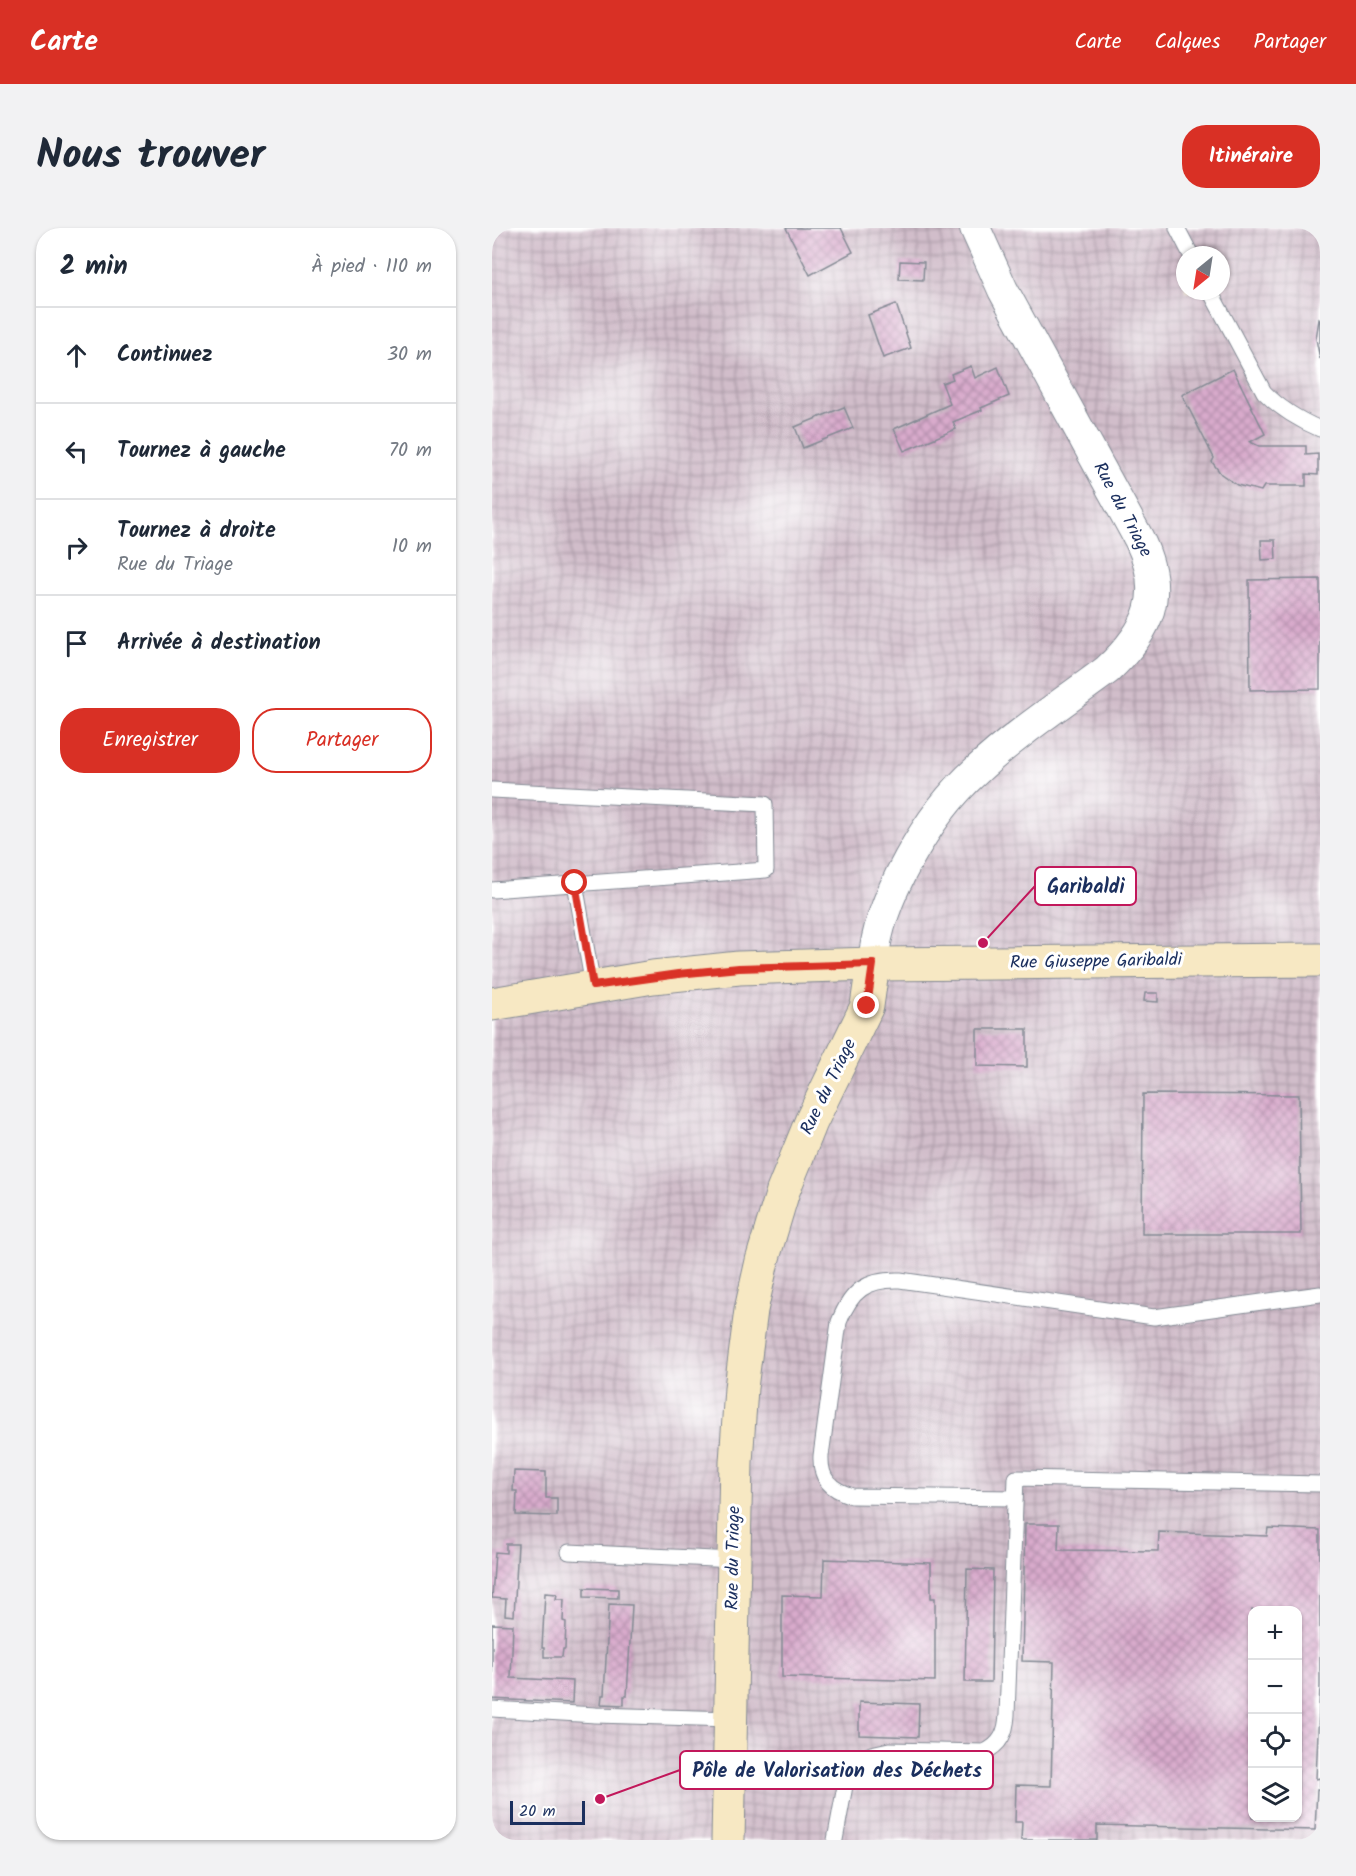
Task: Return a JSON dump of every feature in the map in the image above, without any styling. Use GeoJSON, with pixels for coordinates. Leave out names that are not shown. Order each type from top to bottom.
{"type":"FeatureCollection","features":[{"type":"Feature","properties":{"kind":"street","name":"Rue du Triage"},"geometry":{"type":"LineString","coordinates":[[728,1840],[736,1454],[741,1388],[751,1310],[780,1199],[802,1143],[867,1006],[874,950],[883,918],[896,884],[924,835],[948,801],[976,771],[1001,749],[1107,670],[1118,659],[1130,646],[1146,620],[1153,592],[1151,565],[1143,546],[1003,290],[975,228]]}},
{"type":"Feature","properties":{"kind":"street","name":"Rue Giuseppe Garibaldi"},"geometry":{"type":"LineString","coordinates":[[492,1004],[661,976],[739,968],[873,964],[1320,960]]}},
{"type":"Feature","properties":{"kind":"lane"},"geometry":{"type":"LineString","coordinates":[[1177,228],[1186,246]]}},
{"type":"Feature","properties":{"kind":"lane"},"geometry":{"type":"LineString","coordinates":[[1215,300],[1264,392],[1272,401],[1293,416],[1320,429]]}},
{"type":"Feature","properties":{"kind":"lane"},"geometry":{"type":"LineString","coordinates":[[492,790],[765,804],[766,870],[492,890]]}},
{"type":"Feature","properties":{"kind":"lane"},"geometry":{"type":"LineString","coordinates":[[575,883],[593,986]]}},
{"type":"Feature","properties":{"kind":"lane"},"geometry":{"type":"LineString","coordinates":[[1015,1498],[852,1496],[830,1485],[824,1477],[821,1456],[839,1322],[851,1298],[861,1289],[873,1282],[900,1280],[1154,1317],[1320,1294]]}},
{"type":"Feature","properties":{"kind":"lane"},"geometry":{"type":"LineString","coordinates":[[835,1840],[844,1786],[855,1767],[871,1754],[889,1750],[984,1752],[994,1746],[1003,1736],[1007,1715],[1016,1478],[1320,1484]]}},
{"type":"Feature","properties":{"kind":"lane"},"geometry":{"type":"LineString","coordinates":[[569,1552],[734,1560]]}},
{"type":"Feature","properties":{"kind":"lane"},"geometry":{"type":"LineString","coordinates":[[492,1709],[730,1719]]}},
{"type":"Feature","properties":{"kind":"shaded area"},"geometry":{"type":"Polygon","coordinates":[[[492,228],[1320,228],[1320,1840],[492,1840],[492,228]]]}},
{"type":"Feature","properties":{"kind":"building"},"geometry":{"type":"Polygon","coordinates":[[[786,228],[841,228],[853,252],[810,275],[786,228]]]}},
{"type":"Feature","properties":{"kind":"building"},"geometry":{"type":"Polygon","coordinates":[[[900,261],[924,262],[923,280],[899,279],[900,261]]]}},
{"type":"Feature","properties":{"kind":"building"},"geometry":{"type":"Polygon","coordinates":[[[896,304],[911,348],[883,358],[868,315],[896,304]]]}},
{"type":"Feature","properties":{"kind":"building"},"geometry":{"type":"Polygon","coordinates":[[[1320,320],[1320,359],[1316,339],[1320,320]]]}},
{"type":"Feature","properties":{"kind":"building"},"geometry":{"type":"Polygon","coordinates":[[[971,366],[975,378],[998,367],[1009,396],[953,422],[956,429],[904,451],[894,429],[950,404],[942,383],[953,379],[951,374],[971,366]]]}},
{"type":"Feature","properties":{"kind":"building"},"geometry":{"type":"Polygon","coordinates":[[[1233,369],[1265,434],[1250,442],[1259,446],[1306,446],[1306,455],[1318,454],[1318,475],[1306,474],[1306,486],[1264,486],[1261,491],[1237,485],[1221,474],[1212,462],[1214,458],[1182,395],[1233,369]]]}},
{"type":"Feature","properties":{"kind":"building"},"geometry":{"type":"Polygon","coordinates":[[[844,407],[853,428],[803,448],[795,427],[844,407]]]}},
{"type":"Feature","properties":{"kind":"building"},"geometry":{"type":"Polygon","coordinates":[[[1261,540],[1275,540],[1276,559],[1262,560],[1261,540]]]}},
{"type":"Feature","properties":{"kind":"building"},"geometry":{"type":"Polygon","coordinates":[[[1320,579],[1320,689],[1250,690],[1249,580],[1320,579]]]}},
{"type":"Feature","properties":{"kind":"building"},"geometry":{"type":"Polygon","coordinates":[[[1145,993],[1158,993],[1158,1002],[1144,1001],[1145,993]]]}},
{"type":"Feature","properties":{"kind":"building"},"geometry":{"type":"Polygon","coordinates":[[[977,1029],[1027,1029],[1027,1067],[977,1066],[977,1029]]]}},
{"type":"Feature","properties":{"kind":"building"},"geometry":{"type":"Polygon","coordinates":[[[1143,1094],[1299,1095],[1301,1234],[1142,1234],[1143,1094]]]}},
{"type":"Feature","properties":{"kind":"building"},"geometry":{"type":"Polygon","coordinates":[[[514,1471],[546,1472],[546,1498],[557,1498],[557,1516],[516,1515],[517,1491],[513,1491],[514,1471]]]}},
{"type":"Feature","properties":{"kind":"building"},"geometry":{"type":"Polygon","coordinates":[[[1025,1524],[1059,1524],[1058,1550],[1158,1551],[1159,1532],[1267,1536],[1268,1528],[1320,1530],[1320,1686],[1316,1779],[1320,1778],[1320,1789],[1317,1789],[1315,1830],[1097,1825],[1097,1840],[1021,1840],[1022,1822],[1015,1822],[1016,1785],[1051,1786],[1054,1662],[1022,1661],[1025,1524]]]}},
{"type":"Feature","properties":{"kind":"building"},"geometry":{"type":"Polygon","coordinates":[[[506,1544],[518,1544],[514,1616],[505,1615],[506,1599],[492,1598],[495,1552],[506,1553],[506,1544]]]}},
{"type":"Feature","properties":{"kind":"building"},"geometry":{"type":"Polygon","coordinates":[[[824,1559],[931,1563],[931,1598],[935,1598],[935,1681],[782,1677],[782,1595],[823,1596],[824,1559]]]}},
{"type":"Feature","properties":{"kind":"building"},"geometry":{"type":"Polygon","coordinates":[[[967,1569],[993,1570],[991,1682],[965,1682],[967,1569]]]}},
{"type":"Feature","properties":{"kind":"building"},"geometry":{"type":"Polygon","coordinates":[[[584,1588],[618,1589],[618,1598],[584,1597],[584,1588]]]}},
{"type":"Feature","properties":{"kind":"building"},"geometry":{"type":"Polygon","coordinates":[[[545,1593],[557,1594],[556,1599],[564,1599],[563,1621],[566,1622],[565,1649],[563,1649],[562,1657],[544,1657],[544,1648],[542,1648],[545,1593]]]}},
{"type":"Feature","properties":{"kind":"building"},"geometry":{"type":"Polygon","coordinates":[[[609,1604],[632,1605],[627,1696],[624,1696],[624,1705],[601,1704],[602,1695],[604,1695],[609,1604]]]}},
{"type":"Feature","properties":{"kind":"building"},"geometry":{"type":"Polygon","coordinates":[[[492,1624],[513,1625],[511,1678],[573,1681],[572,1703],[492,1699],[492,1624]]]}},
{"type":"Feature","properties":{"kind":"building"},"geometry":{"type":"Polygon","coordinates":[[[859,1702],[919,1704],[918,1737],[859,1735],[859,1702]]]}},
{"type":"Feature","properties":{"kind":"place","name":"Garibaldi"},"geometry":{"type":"Point","coordinates":[983,943]}},
{"type":"Feature","properties":{"kind":"place","name":"Pôle de Valorisation des Déchets"},"geometry":{"type":"Point","coordinates":[600,1799]}},
{"type":"Feature","properties":{"kind":"route"},"geometry":{"type":"LineString","coordinates":[[575,883],[593,986],[739,968],[873,964],[867,1006]]}}]}
